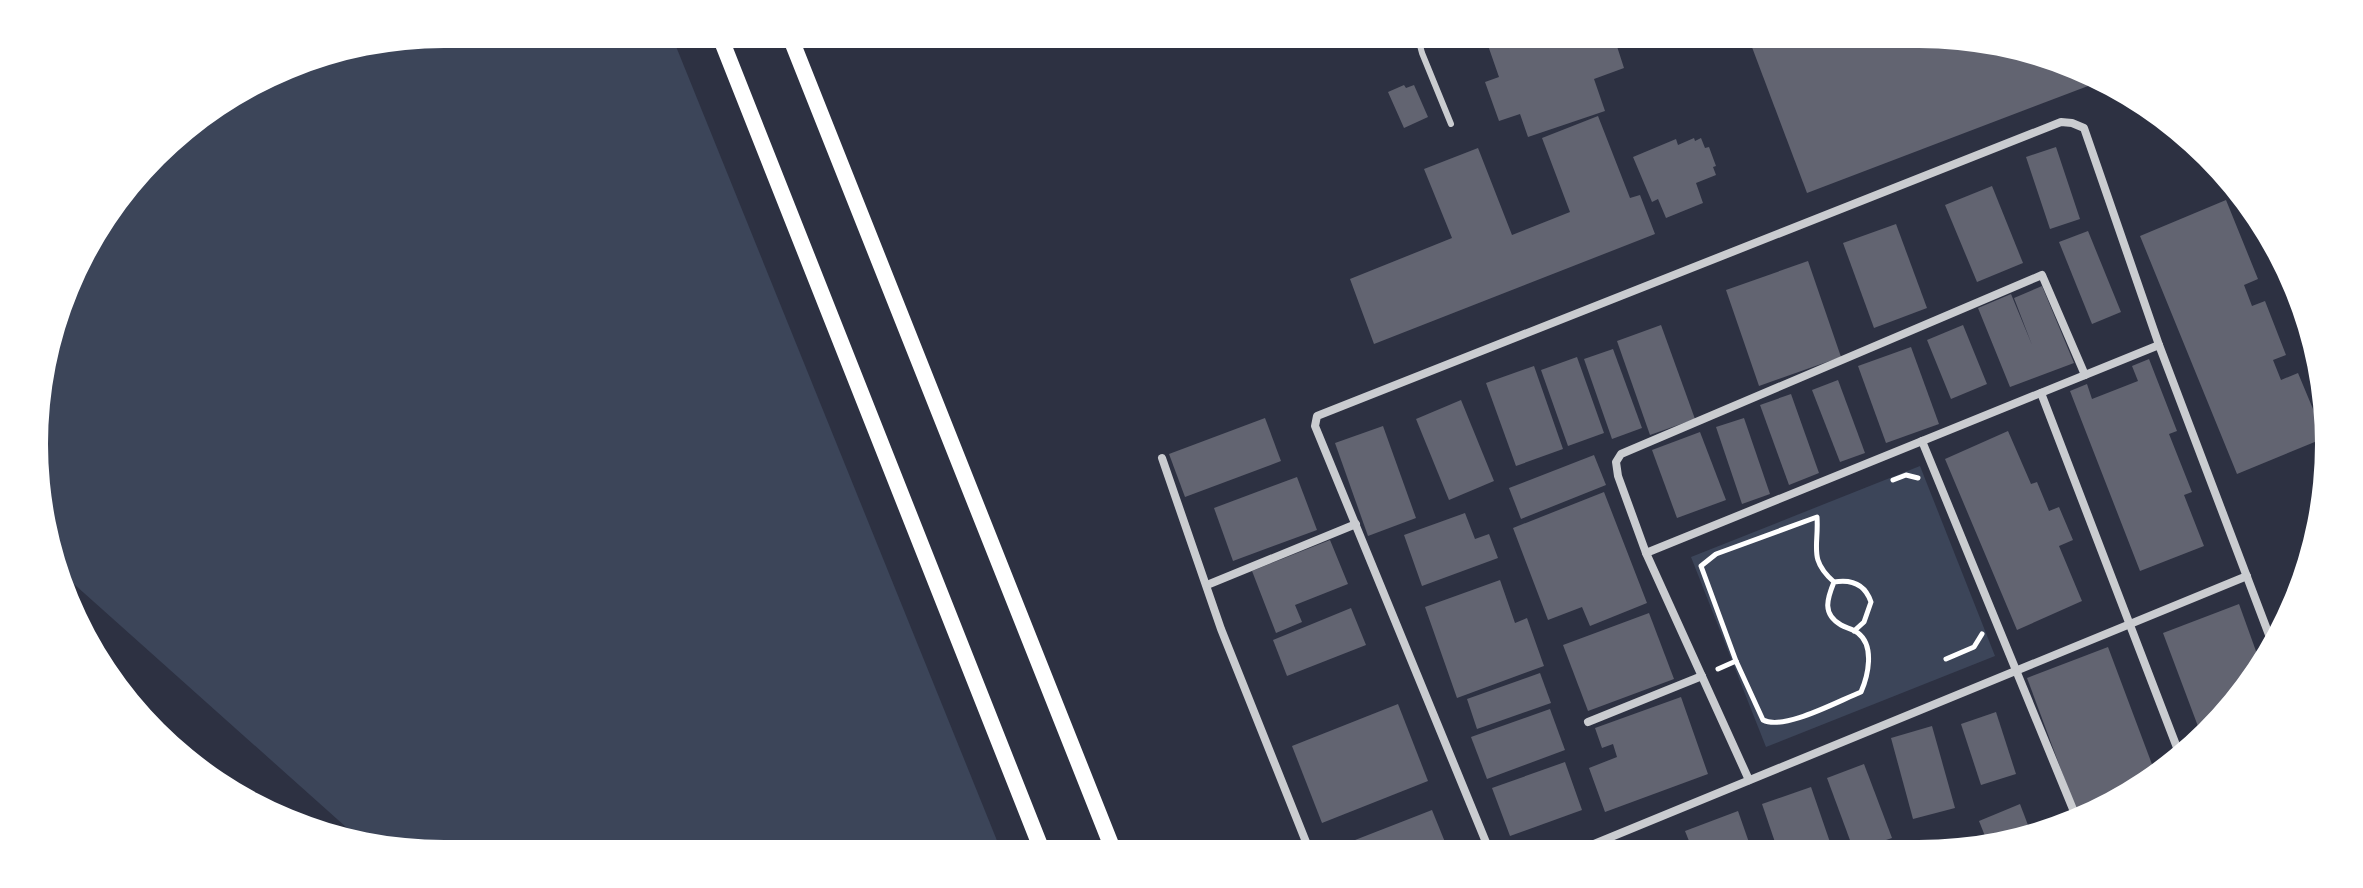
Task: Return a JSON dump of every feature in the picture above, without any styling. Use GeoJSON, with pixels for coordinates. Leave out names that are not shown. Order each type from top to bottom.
{"type":"FeatureCollection","features":[{"type":"Feature","properties":{"kind":"main road"},"geometry":{"type":"LineString","coordinates":[[725,48],[1038,840]]}},
{"type":"Feature","properties":{"kind":"main road"},"geometry":{"type":"LineString","coordinates":[[795,48],[1109,840]]}},
{"type":"Feature","properties":{"kind":"street"},"geometry":{"type":"LineString","coordinates":[[1485,840],[1315,426],[1317,416],[2061,122],[2084,128],[2159,345],[2268,631]]}},
{"type":"Feature","properties":{"kind":"street"},"geometry":{"type":"LineString","coordinates":[[1749,780],[1646,553],[1618,476],[1616,462],[1621,454],[2042,275],[2085,375]]}},
{"type":"Feature","properties":{"kind":"street"},"geometry":{"type":"LineString","coordinates":[[1646,553],[2159,345]]}},
{"type":"Feature","properties":{"kind":"street"},"geometry":{"type":"LineString","coordinates":[[2041,393],[2176,745]]}},
{"type":"Feature","properties":{"kind":"street"},"geometry":{"type":"LineString","coordinates":[[1922,441],[2073,809]]}},
{"type":"Feature","properties":{"kind":"street"},"geometry":{"type":"LineString","coordinates":[[1162,458],[1221,629],[1305,840]]}},
{"type":"Feature","properties":{"kind":"street"},"geometry":{"type":"LineString","coordinates":[[1207,585],[1356,524]]}},
{"type":"Feature","properties":{"kind":"street"},"geometry":{"type":"LineString","coordinates":[[1604,840],[2247,576]]}},
{"type":"Feature","properties":{"kind":"street"},"geometry":{"type":"LineString","coordinates":[[1588,722],[1702,676]]}},
{"type":"Feature","properties":{"kind":"lane"},"geometry":{"type":"LineString","coordinates":[[1421,48],[1451,124]]}},
{"type":"Feature","properties":{"kind":"path"},"geometry":{"type":"LineString","coordinates":[[1817,517],[1817,563],[1834,582],[1827,608],[1835,621],[1861,635],[1868,655],[1869,667],[1861,692],[1786,722],[1765,722],[1736,661],[1701,566],[1716,554],[1817,517]]}},
{"type":"Feature","properties":{"kind":"path"},"geometry":{"type":"LineString","coordinates":[[1834,582],[1858,583],[1871,602],[1868,615],[1854,631]]}},
{"type":"Feature","properties":{"kind":"path"},"geometry":{"type":"LineString","coordinates":[[1946,659],[1974,647],[1981,637],[1982,626]]}},
{"type":"Feature","properties":{"kind":"shaded area"},"geometry":{"type":"Polygon","coordinates":[[[444,48],[677,48],[997,840],[444,840],[392,837],[347,828],[74,584],[61,546],[51,496],[48,444],[51,392],[61,342],[78,292],[115,224],[164,164],[224,115],[292,78],[342,61],[392,51],[444,48]]]}},
{"type":"Feature","properties":{"kind":"shaded area"},"geometry":{"type":"Polygon","coordinates":[[[1920,466],[1995,656],[1766,747],[1691,557],[1920,466]]]}},
{"type":"Feature","properties":{"kind":"building"},"geometry":{"type":"Polygon","coordinates":[[[1489,48],[1618,48],[1624,68],[1594,79],[1605,111],[1528,137],[1520,114],[1499,121],[1485,82],[1499,77],[1489,48]]]}},
{"type":"Feature","properties":{"kind":"building"},"geometry":{"type":"Polygon","coordinates":[[[1752,48],[1971,51],[2021,61],[2088,86],[1807,193],[1752,48]]]}},
{"type":"Feature","properties":{"kind":"building"},"geometry":{"type":"Polygon","coordinates":[[[1404,85],[1406,88],[1414,85],[1428,117],[1404,128],[1388,92],[1404,85]]]}},
{"type":"Feature","properties":{"kind":"building"},"geometry":{"type":"Polygon","coordinates":[[[1598,116],[1630,198],[1640,195],[1655,234],[1374,344],[1350,279],[1452,238],[1424,169],[1478,148],[1512,235],[1570,212],[1542,138],[1598,116]]]}},
{"type":"Feature","properties":{"kind":"building"},"geometry":{"type":"Polygon","coordinates":[[[1694,138],[1695,141],[1701,138],[1705,148],[1709,147],[1716,175],[1696,183],[1703,203],[1666,218],[1658,199],[1652,202],[1633,157],[1676,139],[1678,145],[1694,138]]]}},
{"type":"Feature","properties":{"kind":"building"},"geometry":{"type":"Polygon","coordinates":[[[2056,147],[2080,219],[2050,229],[2026,157],[2056,147]]]}},
{"type":"Feature","properties":{"kind":"building"},"geometry":{"type":"Polygon","coordinates":[[[1992,186],[2023,263],[1977,282],[1945,205],[1992,186]]]}},
{"type":"Feature","properties":{"kind":"building"},"geometry":{"type":"Polygon","coordinates":[[[2226,200],[2258,279],[2244,285],[2252,306],[2265,301],[2286,355],[2273,360],[2281,380],[2298,373],[2313,410],[2315,442],[2237,474],[2140,236],[2226,200]]]}},
{"type":"Feature","properties":{"kind":"building"},"geometry":{"type":"Polygon","coordinates":[[[1896,224],[1927,308],[1874,328],[1843,243],[1896,224]]]}},
{"type":"Feature","properties":{"kind":"building"},"geometry":{"type":"Polygon","coordinates":[[[2088,231],[2121,312],[2092,324],[2059,242],[2088,231]]]}},
{"type":"Feature","properties":{"kind":"building"},"geometry":{"type":"Polygon","coordinates":[[[1808,261],[1841,357],[1759,386],[1726,290],[1808,261]]]}},
{"type":"Feature","properties":{"kind":"building"},"geometry":{"type":"Polygon","coordinates":[[[2042,286],[2074,363],[2010,387],[1978,308],[2011,294],[2032,345],[2014,298],[2042,286]]]}},
{"type":"Feature","properties":{"kind":"building"},"geometry":{"type":"Polygon","coordinates":[[[1661,325],[1695,419],[1650,435],[1617,341],[1661,325]]]}},
{"type":"Feature","properties":{"kind":"building"},"geometry":{"type":"Polygon","coordinates":[[[1963,325],[1987,384],[1951,399],[1927,340],[1963,325]]]}},
{"type":"Feature","properties":{"kind":"building"},"geometry":{"type":"Polygon","coordinates":[[[1911,347],[1939,424],[1886,443],[1858,366],[1911,347]]]}},
{"type":"Feature","properties":{"kind":"building"},"geometry":{"type":"Polygon","coordinates":[[[1613,349],[1642,428],[1612,439],[1584,359],[1613,349]]]}},
{"type":"Feature","properties":{"kind":"building"},"geometry":{"type":"Polygon","coordinates":[[[1577,357],[1604,433],[1568,446],[1541,370],[1577,357]]]}},
{"type":"Feature","properties":{"kind":"building"},"geometry":{"type":"Polygon","coordinates":[[[2149,359],[2177,431],[2169,434],[2192,492],[2184,495],[2204,546],[2140,571],[2070,391],[2087,384],[2092,399],[2138,381],[2132,366],[2149,359]]]}},
{"type":"Feature","properties":{"kind":"building"},"geometry":{"type":"Polygon","coordinates":[[[1534,366],[1563,449],[1516,466],[1486,383],[1534,366]]]}},
{"type":"Feature","properties":{"kind":"building"},"geometry":{"type":"Polygon","coordinates":[[[1838,380],[1865,453],[1840,462],[1812,390],[1838,380]]]}},
{"type":"Feature","properties":{"kind":"building"},"geometry":{"type":"Polygon","coordinates":[[[1791,394],[1819,473],[1789,485],[1760,405],[1791,394]]]}},
{"type":"Feature","properties":{"kind":"building"},"geometry":{"type":"Polygon","coordinates":[[[1461,400],[1494,481],[1449,500],[1416,419],[1461,400]]]}},
{"type":"Feature","properties":{"kind":"building"},"geometry":{"type":"Polygon","coordinates":[[[1265,418],[1281,461],[1185,497],[1169,454],[1265,418]]]}},
{"type":"Feature","properties":{"kind":"building"},"geometry":{"type":"Polygon","coordinates":[[[1744,418],[1770,494],[1742,504],[1716,427],[1744,418]]]}},
{"type":"Feature","properties":{"kind":"building"},"geometry":{"type":"Polygon","coordinates":[[[1383,426],[1416,518],[1368,536],[1335,443],[1383,426]]]}},
{"type":"Feature","properties":{"kind":"building"},"geometry":{"type":"Polygon","coordinates":[[[2008,431],[2031,484],[2037,482],[2049,511],[2059,507],[2073,540],[2059,546],[2082,601],[2017,630],[1945,459],[2008,431]]]}},
{"type":"Feature","properties":{"kind":"building"},"geometry":{"type":"Polygon","coordinates":[[[1700,432],[1726,500],[1677,518],[1652,450],[1700,432]]]}},
{"type":"Feature","properties":{"kind":"building"},"geometry":{"type":"Polygon","coordinates":[[[1594,455],[1606,485],[1521,519],[1509,488],[1594,455]]]}},
{"type":"Feature","properties":{"kind":"building"},"geometry":{"type":"Polygon","coordinates":[[[1297,477],[1317,530],[1233,561],[1214,508],[1297,477]]]}},
{"type":"Feature","properties":{"kind":"building"},"geometry":{"type":"Polygon","coordinates":[[[1604,492],[1647,603],[1590,626],[1582,607],[1548,620],[1513,528],[1604,492]]]}},
{"type":"Feature","properties":{"kind":"building"},"geometry":{"type":"Polygon","coordinates":[[[1465,513],[1475,539],[1489,534],[1498,558],[1422,586],[1404,535],[1465,513]]]}},
{"type":"Feature","properties":{"kind":"building"},"geometry":{"type":"Polygon","coordinates":[[[1330,540],[1348,584],[1295,605],[1302,622],[1276,633],[1252,571],[1330,540]]]}},
{"type":"Feature","properties":{"kind":"building"},"geometry":{"type":"Polygon","coordinates":[[[1500,580],[1515,623],[1527,618],[1544,666],[1457,698],[1425,607],[1500,580]]]}},
{"type":"Feature","properties":{"kind":"building"},"geometry":{"type":"Polygon","coordinates":[[[2239,604],[2256,651],[2233,685],[2198,725],[2163,633],[2239,604]]]}},
{"type":"Feature","properties":{"kind":"building"},"geometry":{"type":"Polygon","coordinates":[[[1351,608],[1366,645],[1287,676],[1273,640],[1351,608]]]}},
{"type":"Feature","properties":{"kind":"building"},"geometry":{"type":"Polygon","coordinates":[[[1649,613],[1674,679],[1588,711],[1563,645],[1649,613]]]}},
{"type":"Feature","properties":{"kind":"building"},"geometry":{"type":"Polygon","coordinates":[[[2108,647],[2152,764],[2117,787],[2075,808],[2027,678],[2108,647]]]}},
{"type":"Feature","properties":{"kind":"building"},"geometry":{"type":"Polygon","coordinates":[[[1540,673],[1551,703],[1477,729],[1467,699],[1540,673]]]}},
{"type":"Feature","properties":{"kind":"building"},"geometry":{"type":"Polygon","coordinates":[[[1681,697],[1708,774],[1605,812],[1589,768],[1617,757],[1613,744],[1602,748],[1595,728],[1681,697]]]}},
{"type":"Feature","properties":{"kind":"building"},"geometry":{"type":"Polygon","coordinates":[[[1398,704],[1428,781],[1322,823],[1292,746],[1398,704]]]}},
{"type":"Feature","properties":{"kind":"building"},"geometry":{"type":"Polygon","coordinates":[[[1550,709],[1565,750],[1487,779],[1471,737],[1550,709]]]}},
{"type":"Feature","properties":{"kind":"building"},"geometry":{"type":"Polygon","coordinates":[[[1996,712],[2016,774],[1981,785],[1961,724],[1996,712]]]}},
{"type":"Feature","properties":{"kind":"building"},"geometry":{"type":"Polygon","coordinates":[[[1932,726],[1955,808],[1913,819],[1891,738],[1932,726]]]}},
{"type":"Feature","properties":{"kind":"building"},"geometry":{"type":"Polygon","coordinates":[[[1565,762],[1582,810],[1510,836],[1492,788],[1565,762]]]}},
{"type":"Feature","properties":{"kind":"building"},"geometry":{"type":"Polygon","coordinates":[[[1864,764],[1892,838],[1850,840],[1827,778],[1864,764]]]}},
{"type":"Feature","properties":{"kind":"building"},"geometry":{"type":"Polygon","coordinates":[[[1811,787],[1829,840],[1774,840],[1762,804],[1811,787]]]}},
{"type":"Feature","properties":{"kind":"building"},"geometry":{"type":"Polygon","coordinates":[[[2020,804],[2028,825],[1984,834],[1979,821],[2020,804]]]}},
{"type":"Feature","properties":{"kind":"building"},"geometry":{"type":"Polygon","coordinates":[[[1432,810],[1444,840],[1355,840],[1432,810]]]}},
{"type":"Feature","properties":{"kind":"building"},"geometry":{"type":"Polygon","coordinates":[[[1738,811],[1748,840],[1689,840],[1685,831],[1738,811]]]}}]}
